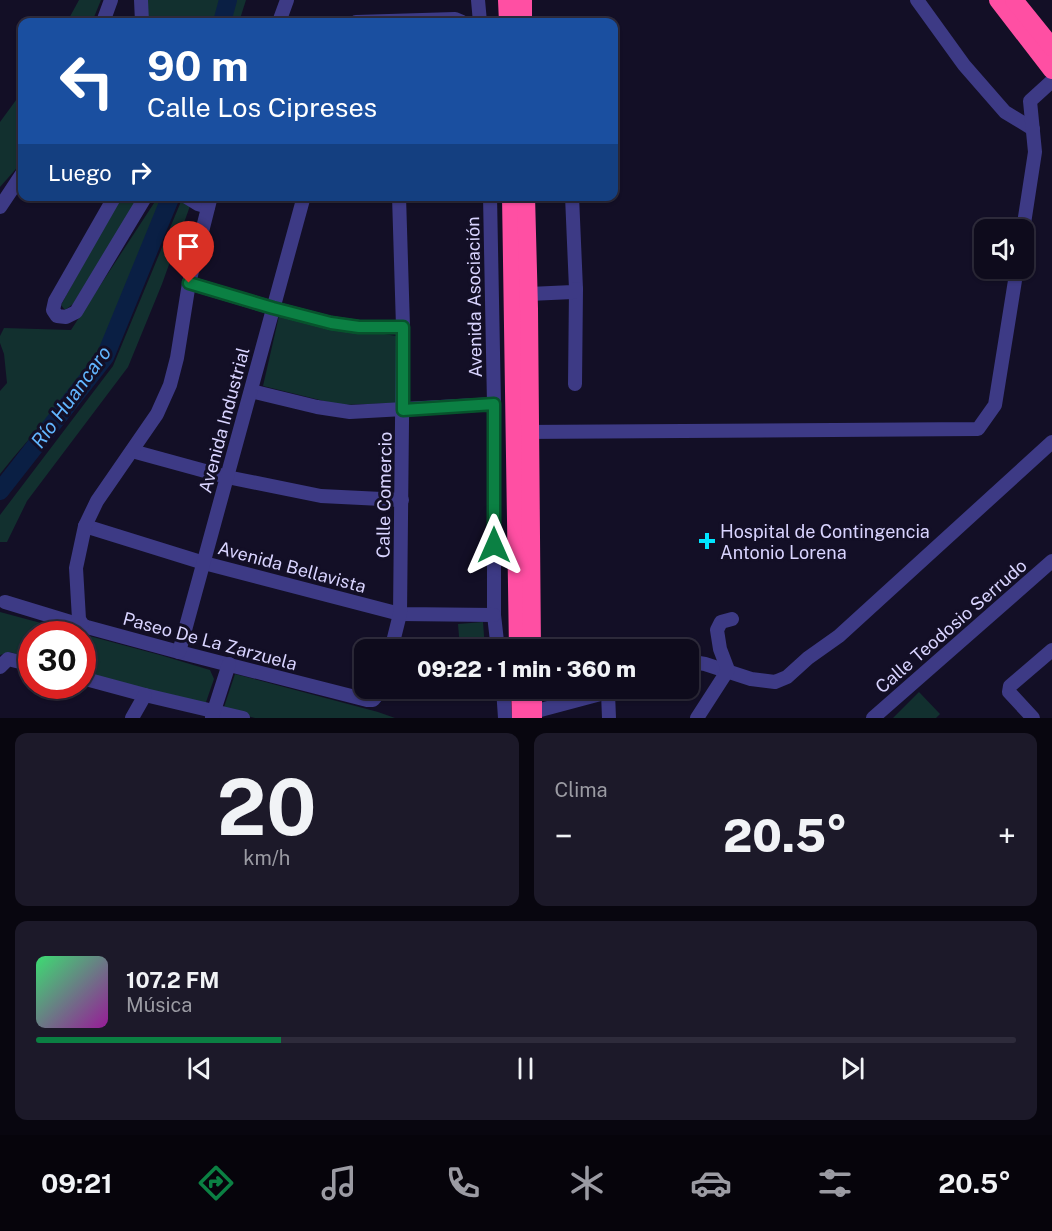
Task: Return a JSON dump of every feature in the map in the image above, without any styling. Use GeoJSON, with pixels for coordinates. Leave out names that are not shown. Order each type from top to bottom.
{"type":"FeatureCollection","features":[{"type":"Feature","properties":{"kind":"highway"},"geometry":{"type":"LineString","coordinates":[[507,0],[508,18]]}},
{"type":"Feature","properties":{"kind":"highway"},"geometry":{"type":"LineString","coordinates":[[523,0],[523,18]]}},
{"type":"Feature","properties":{"kind":"highway"},"geometry":{"type":"LineString","coordinates":[[998,0],[1052,70]]}},
{"type":"Feature","properties":{"kind":"highway"},"geometry":{"type":"LineString","coordinates":[[1014,0],[1052,47]]}},
{"type":"Feature","properties":{"kind":"highway"},"geometry":{"type":"LineString","coordinates":[[511,201],[520,275],[529,294],[518,639]]}},
{"type":"Feature","properties":{"kind":"highway"},"geometry":{"type":"LineString","coordinates":[[526,201],[520,275],[523,432],[532,639]]}},
{"type":"Feature","properties":{"kind":"highway"},"geometry":{"type":"LineString","coordinates":[[521,699],[522,716]]}},
{"type":"Feature","properties":{"kind":"highway"},"geometry":{"type":"LineString","coordinates":[[522,716],[528,699]]}},
{"type":"Feature","properties":{"kind":"street"},"geometry":{"type":"LineString","coordinates":[[104,18],[111,0]]}},
{"type":"Feature","properties":{"kind":"street"},"geometry":{"type":"LineString","coordinates":[[141,0],[142,18]]}},
{"type":"Feature","properties":{"kind":"street"},"geometry":{"type":"LineString","coordinates":[[280,18],[287,0]]}},
{"type":"Feature","properties":{"kind":"street"},"geometry":{"type":"LineString","coordinates":[[478,0],[480,18]]}},
{"type":"Feature","properties":{"kind":"street"},"geometry":{"type":"LineString","coordinates":[[917,0],[971,73],[1005,112],[1033,129]]}},
{"type":"Feature","properties":{"kind":"street"},"geometry":{"type":"LineString","coordinates":[[1025,219],[1035,152],[1030,101],[1052,81]]}},
{"type":"Feature","properties":{"kind":"street"},"geometry":{"type":"LineString","coordinates":[[0,199],[18,179]]}},
{"type":"Feature","properties":{"kind":"street"},"geometry":{"type":"LineString","coordinates":[[0,207],[18,180]]}},
{"type":"Feature","properties":{"kind":"street"},"geometry":{"type":"LineString","coordinates":[[111,201],[56,301],[53,310],[57,316],[66,317],[76,312],[143,201]]}},
{"type":"Feature","properties":{"kind":"street","name":"Avenida Industrial"},"geometry":{"type":"LineString","coordinates":[[179,652],[303,201]]}},
{"type":"Feature","properties":{"kind":"street","name":"Calle Comercio"},"geometry":{"type":"LineString","coordinates":[[394,639],[400,614],[402,500],[403,327],[399,201]]}},
{"type":"Feature","properties":{"kind":"street","name":"Avenida Asociación"},"geometry":{"type":"LineString","coordinates":[[490,201],[494,404],[494,615],[497,639]]}},
{"type":"Feature","properties":{"kind":"street"},"geometry":{"type":"LineString","coordinates":[[572,201],[576,289],[575,384]]}},
{"type":"Feature","properties":{"kind":"street"},"geometry":{"type":"LineString","coordinates":[[80,621],[76,568],[85,526],[97,501],[158,414],[170,386],[206,203]]}},
{"type":"Feature","properties":{"kind":"street"},"geometry":{"type":"LineString","coordinates":[[523,432],[978,429],[995,405],[1015,279]]}},
{"type":"Feature","properties":{"kind":"street"},"geometry":{"type":"LineString","coordinates":[[189,283],[331,323],[359,327],[403,327]]}},
{"type":"Feature","properties":{"kind":"street"},"geometry":{"type":"LineString","coordinates":[[529,294],[573,292],[576,289]]}},
{"type":"Feature","properties":{"kind":"street"},"geometry":{"type":"LineString","coordinates":[[251,391],[317,407],[350,412],[494,404]]}},
{"type":"Feature","properties":{"kind":"street"},"geometry":{"type":"LineString","coordinates":[[699,663],[728,670],[751,679],[775,682],[787,677],[808,658],[839,636],[1052,442]]}},
{"type":"Feature","properties":{"kind":"street"},"geometry":{"type":"LineString","coordinates":[[132,451],[227,477],[321,496],[402,500]]}},
{"type":"Feature","properties":{"kind":"street","name":"Avenida Bellavista"},"geometry":{"type":"LineString","coordinates":[[85,526],[204,563],[400,614],[494,615]]}},
{"type":"Feature","properties":{"kind":"street","name":"Calle Teodosio Serrudo"},"geometry":{"type":"LineString","coordinates":[[873,718],[1052,561]]}},
{"type":"Feature","properties":{"kind":"street","name":"Paseo De La Zarzuela"},"geometry":{"type":"LineString","coordinates":[[5,602],[71,621]]}},
{"type":"Feature","properties":{"kind":"street"},"geometry":{"type":"LineString","coordinates":[[728,670],[720,649],[717,630],[721,622],[732,619]]}},
{"type":"Feature","properties":{"kind":"street","name":"Paseo De La Zarzuela"},"geometry":{"type":"LineString","coordinates":[[96,629],[354,697]]}},
{"type":"Feature","properties":{"kind":"street"},"geometry":{"type":"LineString","coordinates":[[1033,718],[1009,692],[1009,689],[1052,650]]}},
{"type":"Feature","properties":{"kind":"street"},"geometry":{"type":"LineString","coordinates":[[0,668],[8,659],[18,662]]}},
{"type":"Feature","properties":{"kind":"street"},"geometry":{"type":"LineString","coordinates":[[213,714],[229,664]]}},
{"type":"Feature","properties":{"kind":"street"},"geometry":{"type":"LineString","coordinates":[[697,718],[728,670]]}},
{"type":"Feature","properties":{"kind":"street"},"geometry":{"type":"LineString","coordinates":[[96,682],[213,714],[243,718]]}},
{"type":"Feature","properties":{"kind":"street"},"geometry":{"type":"LineString","coordinates":[[132,718],[145,695]]}},
{"type":"Feature","properties":{"kind":"street"},"geometry":{"type":"LineString","coordinates":[[510,699],[522,716],[586,699]]}},
{"type":"Feature","properties":{"kind":"street"},"geometry":{"type":"LineString","coordinates":[[608,699],[609,718]]}},
{"type":"Feature","properties":{"kind":"green space"},"geometry":{"type":"Polygon","coordinates":[[[79,0],[101,0],[94,18],[69,18],[79,0]]]}},
{"type":"Feature","properties":{"kind":"green space"},"geometry":{"type":"Polygon","coordinates":[[[146,0],[220,0],[215,18],[146,18],[146,0]]]}},
{"type":"Feature","properties":{"kind":"green space"},"geometry":{"type":"Polygon","coordinates":[[[232,0],[246,0],[240,18],[227,18],[232,0]]]}},
{"type":"Feature","properties":{"kind":"green space"},"geometry":{"type":"Polygon","coordinates":[[[18,97],[18,167],[0,187],[0,122],[18,97]]]}},
{"type":"Feature","properties":{"kind":"green space"},"geometry":{"type":"Polygon","coordinates":[[[118,201],[137,201],[73,304],[65,310],[61,305],[118,201]]]}},
{"type":"Feature","properties":{"kind":"green space"},"geometry":{"type":"Polygon","coordinates":[[[155,201],[164,201],[102,348],[66,396],[0,474],[0,391],[7,383],[0,336],[4,328],[71,330],[155,201]]]}},
{"type":"Feature","properties":{"kind":"green space"},"geometry":{"type":"Polygon","coordinates":[[[181,201],[184,201],[190,206],[162,284],[128,367],[27,501],[7,542],[0,542],[0,515],[113,366],[181,201]]]}},
{"type":"Feature","properties":{"kind":"green space"},"geometry":{"type":"Polygon","coordinates":[[[279,316],[396,336],[396,403],[340,405],[263,386],[279,316]]]}},
{"type":"Feature","properties":{"kind":"green space"},"geometry":{"type":"Polygon","coordinates":[[[0,612],[34,621],[18,621],[18,654],[10,652],[0,655],[0,612]]]}},
{"type":"Feature","properties":{"kind":"green space"},"geometry":{"type":"Polygon","coordinates":[[[483,622],[484,639],[459,639],[458,624],[483,622]]]}},
{"type":"Feature","properties":{"kind":"green space"},"geometry":{"type":"Polygon","coordinates":[[[96,638],[210,670],[214,679],[205,705],[96,676],[96,638]]]}},
{"type":"Feature","properties":{"kind":"green space"},"geometry":{"type":"Polygon","coordinates":[[[235,674],[395,718],[255,718],[223,710],[235,674]]]}},
{"type":"Feature","properties":{"kind":"green space"},"geometry":{"type":"Polygon","coordinates":[[[919,692],[940,714],[936,718],[893,718],[919,692]]]}},
{"type":"Feature","properties":{"kind":"waterway","name":"Río Huancaro"},"geometry":{"type":"LineString","coordinates":[[223,18],[228,0]]}},
{"type":"Feature","properties":{"kind":"waterway","name":"Río Huancaro"},"geometry":{"type":"LineString","coordinates":[[0,491],[105,357],[169,201]]}},
{"type":"Feature","properties":{"kind":"place","name":"Hospital de Contingencia Antonio Lorena"},"geometry":{"type":"Point","coordinates":[707,541]}},
{"type":"Feature","properties":{"kind":"route"},"geometry":{"type":"LineString","coordinates":[[189,283],[331,323],[359,327],[403,327],[403,410],[494,404],[494,545]]}}]}
